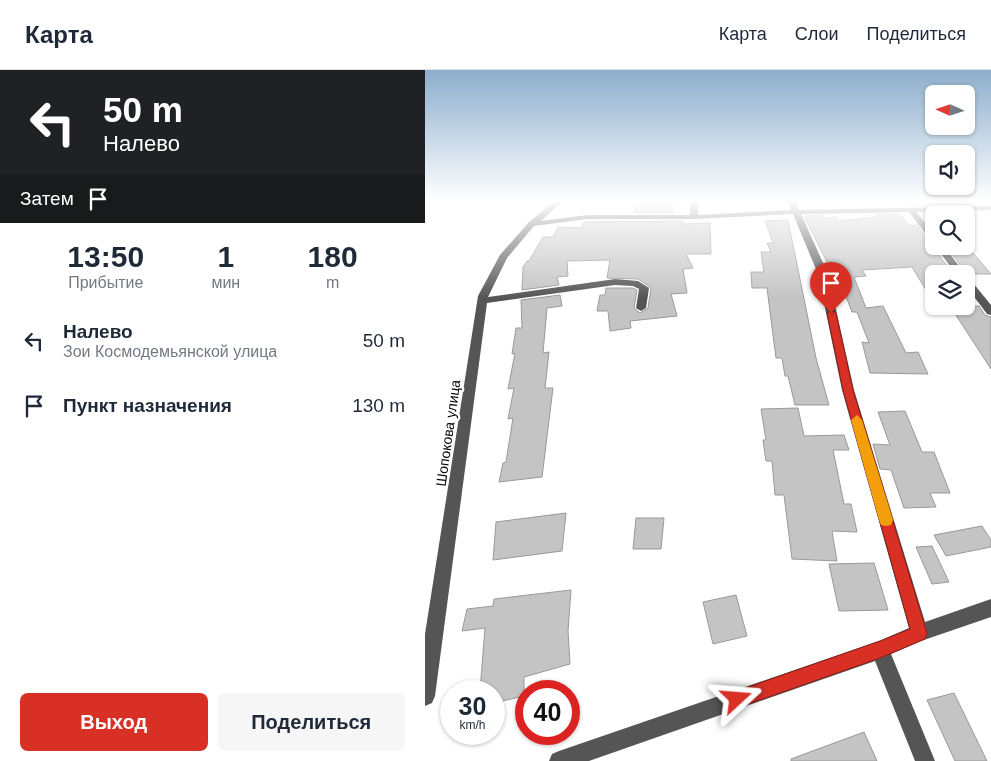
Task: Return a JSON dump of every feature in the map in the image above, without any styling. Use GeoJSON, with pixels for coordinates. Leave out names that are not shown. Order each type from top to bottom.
{"type":"FeatureCollection","features":[{"type":"Feature","properties":{"kind":"street","name":"Шопокова улица"},"geometry":{"type":"LineString","coordinates":[[425,696],[482,301],[503,257],[524,233]]}},
{"type":"Feature","properties":{"kind":"street"},"geometry":{"type":"LineString","coordinates":[[805,233],[823,274],[848,390],[919,633]]}},
{"type":"Feature","properties":{"kind":"street"},"geometry":{"type":"LineString","coordinates":[[946,255],[954,265]]}},
{"type":"Feature","properties":{"kind":"street"},"geometry":{"type":"LineString","coordinates":[[482,301],[615,282],[635,283],[644,288],[641,308]]}},
{"type":"Feature","properties":{"kind":"street"},"geometry":{"type":"LineString","coordinates":[[975,292],[991,312]]}},
{"type":"Feature","properties":{"kind":"street"},"geometry":{"type":"LineString","coordinates":[[559,761],[880,650],[919,633],[991,608]]}},
{"type":"Feature","properties":{"kind":"street"},"geometry":{"type":"LineString","coordinates":[[880,650],[925,761]]}},
{"type":"Feature","properties":{"kind":"building"},"geometry":{"type":"Polygon","coordinates":[[[555,233],[710,233],[711,254],[686,254],[693,268],[683,269],[687,293],[671,294],[677,316],[630,321],[631,328],[610,331],[608,311],[597,311],[600,295],[605,295],[606,288],[633,288],[637,290],[634,308],[640,313],[648,308],[651,288],[638,279],[607,278],[610,260],[567,261],[568,276],[557,277],[559,285],[522,290],[523,267],[529,261],[543,237],[553,237],[555,233]]]}},
{"type":"Feature","properties":{"kind":"building"},"geometry":{"type":"Polygon","coordinates":[[[769,233],[791,233],[816,358],[829,405],[795,405],[788,376],[785,376],[782,358],[776,358],[767,288],[752,288],[751,272],[764,272],[761,252],[771,252],[767,243],[773,243],[769,233]]]}},
{"type":"Feature","properties":{"kind":"building"},"geometry":{"type":"Polygon","coordinates":[[[813,233],[923,233],[925,236],[925,255],[939,255],[946,265],[925,265],[925,288],[912,267],[862,270],[866,276],[854,277],[866,308],[883,306],[906,353],[918,352],[928,374],[870,373],[862,342],[869,343],[857,312],[852,312],[839,278],[835,278],[813,233]]]}},
{"type":"Feature","properties":{"kind":"building"},"geometry":{"type":"Polygon","coordinates":[[[953,255],[975,255],[991,274],[975,274],[975,265],[960,265],[953,255]]]}},
{"type":"Feature","properties":{"kind":"building"},"geometry":{"type":"Polygon","coordinates":[[[560,295],[562,306],[547,308],[543,353],[549,352],[545,388],[553,388],[542,477],[499,482],[503,463],[506,462],[513,418],[508,419],[514,388],[508,389],[515,353],[512,354],[516,328],[522,328],[521,300],[560,295]]]}},
{"type":"Feature","properties":{"kind":"building"},"geometry":{"type":"Polygon","coordinates":[[[975,306],[979,306],[985,315],[991,317],[991,369],[956,315],[975,315],[975,306]]]}},
{"type":"Feature","properties":{"kind":"building"},"geometry":{"type":"Polygon","coordinates":[[[798,408],[804,436],[844,435],[849,450],[833,450],[844,504],[851,504],[857,532],[832,531],[837,561],[792,559],[784,495],[775,495],[772,461],[766,461],[763,440],[766,440],[761,409],[798,408]]]}},
{"type":"Feature","properties":{"kind":"building"},"geometry":{"type":"Polygon","coordinates":[[[905,411],[922,452],[934,452],[950,493],[930,493],[936,507],[904,508],[891,470],[880,469],[873,444],[890,445],[878,412],[905,411]]]}},
{"type":"Feature","properties":{"kind":"building"},"geometry":{"type":"Polygon","coordinates":[[[566,513],[562,551],[493,560],[496,522],[566,513]]]}},
{"type":"Feature","properties":{"kind":"building"},"geometry":{"type":"Polygon","coordinates":[[[636,518],[664,518],[661,549],[633,549],[636,518]]]}},
{"type":"Feature","properties":{"kind":"building"},"geometry":{"type":"Polygon","coordinates":[[[982,526],[991,540],[991,547],[946,556],[934,535],[982,526]]]}},
{"type":"Feature","properties":{"kind":"building"},"geometry":{"type":"Polygon","coordinates":[[[932,546],[949,582],[932,584],[916,547],[932,546]]]}},
{"type":"Feature","properties":{"kind":"building"},"geometry":{"type":"Polygon","coordinates":[[[874,563],[888,610],[839,611],[829,564],[874,563]]]}},
{"type":"Feature","properties":{"kind":"building"},"geometry":{"type":"Polygon","coordinates":[[[571,590],[568,631],[570,664],[524,677],[524,680],[515,680],[515,698],[505,700],[505,680],[481,680],[485,628],[462,631],[467,609],[493,606],[494,599],[571,590]]]}},
{"type":"Feature","properties":{"kind":"building"},"geometry":{"type":"Polygon","coordinates":[[[736,595],[747,636],[713,644],[703,602],[736,595]]]}},
{"type":"Feature","properties":{"kind":"building"},"geometry":{"type":"Polygon","coordinates":[[[954,693],[987,761],[955,761],[927,700],[954,693]]]}},
{"type":"Feature","properties":{"kind":"building"},"geometry":{"type":"Polygon","coordinates":[[[864,732],[877,761],[791,761],[791,759],[864,732]]]}},
{"type":"Feature","properties":{"kind":"slow traffic"},"geometry":{"type":"LineString","coordinates":[[857,420],[886,520]]}},
{"type":"Feature","properties":{"kind":"route"},"geometry":{"type":"LineString","coordinates":[[737,699],[880,650],[919,633],[848,390],[831,313]]}}]}
